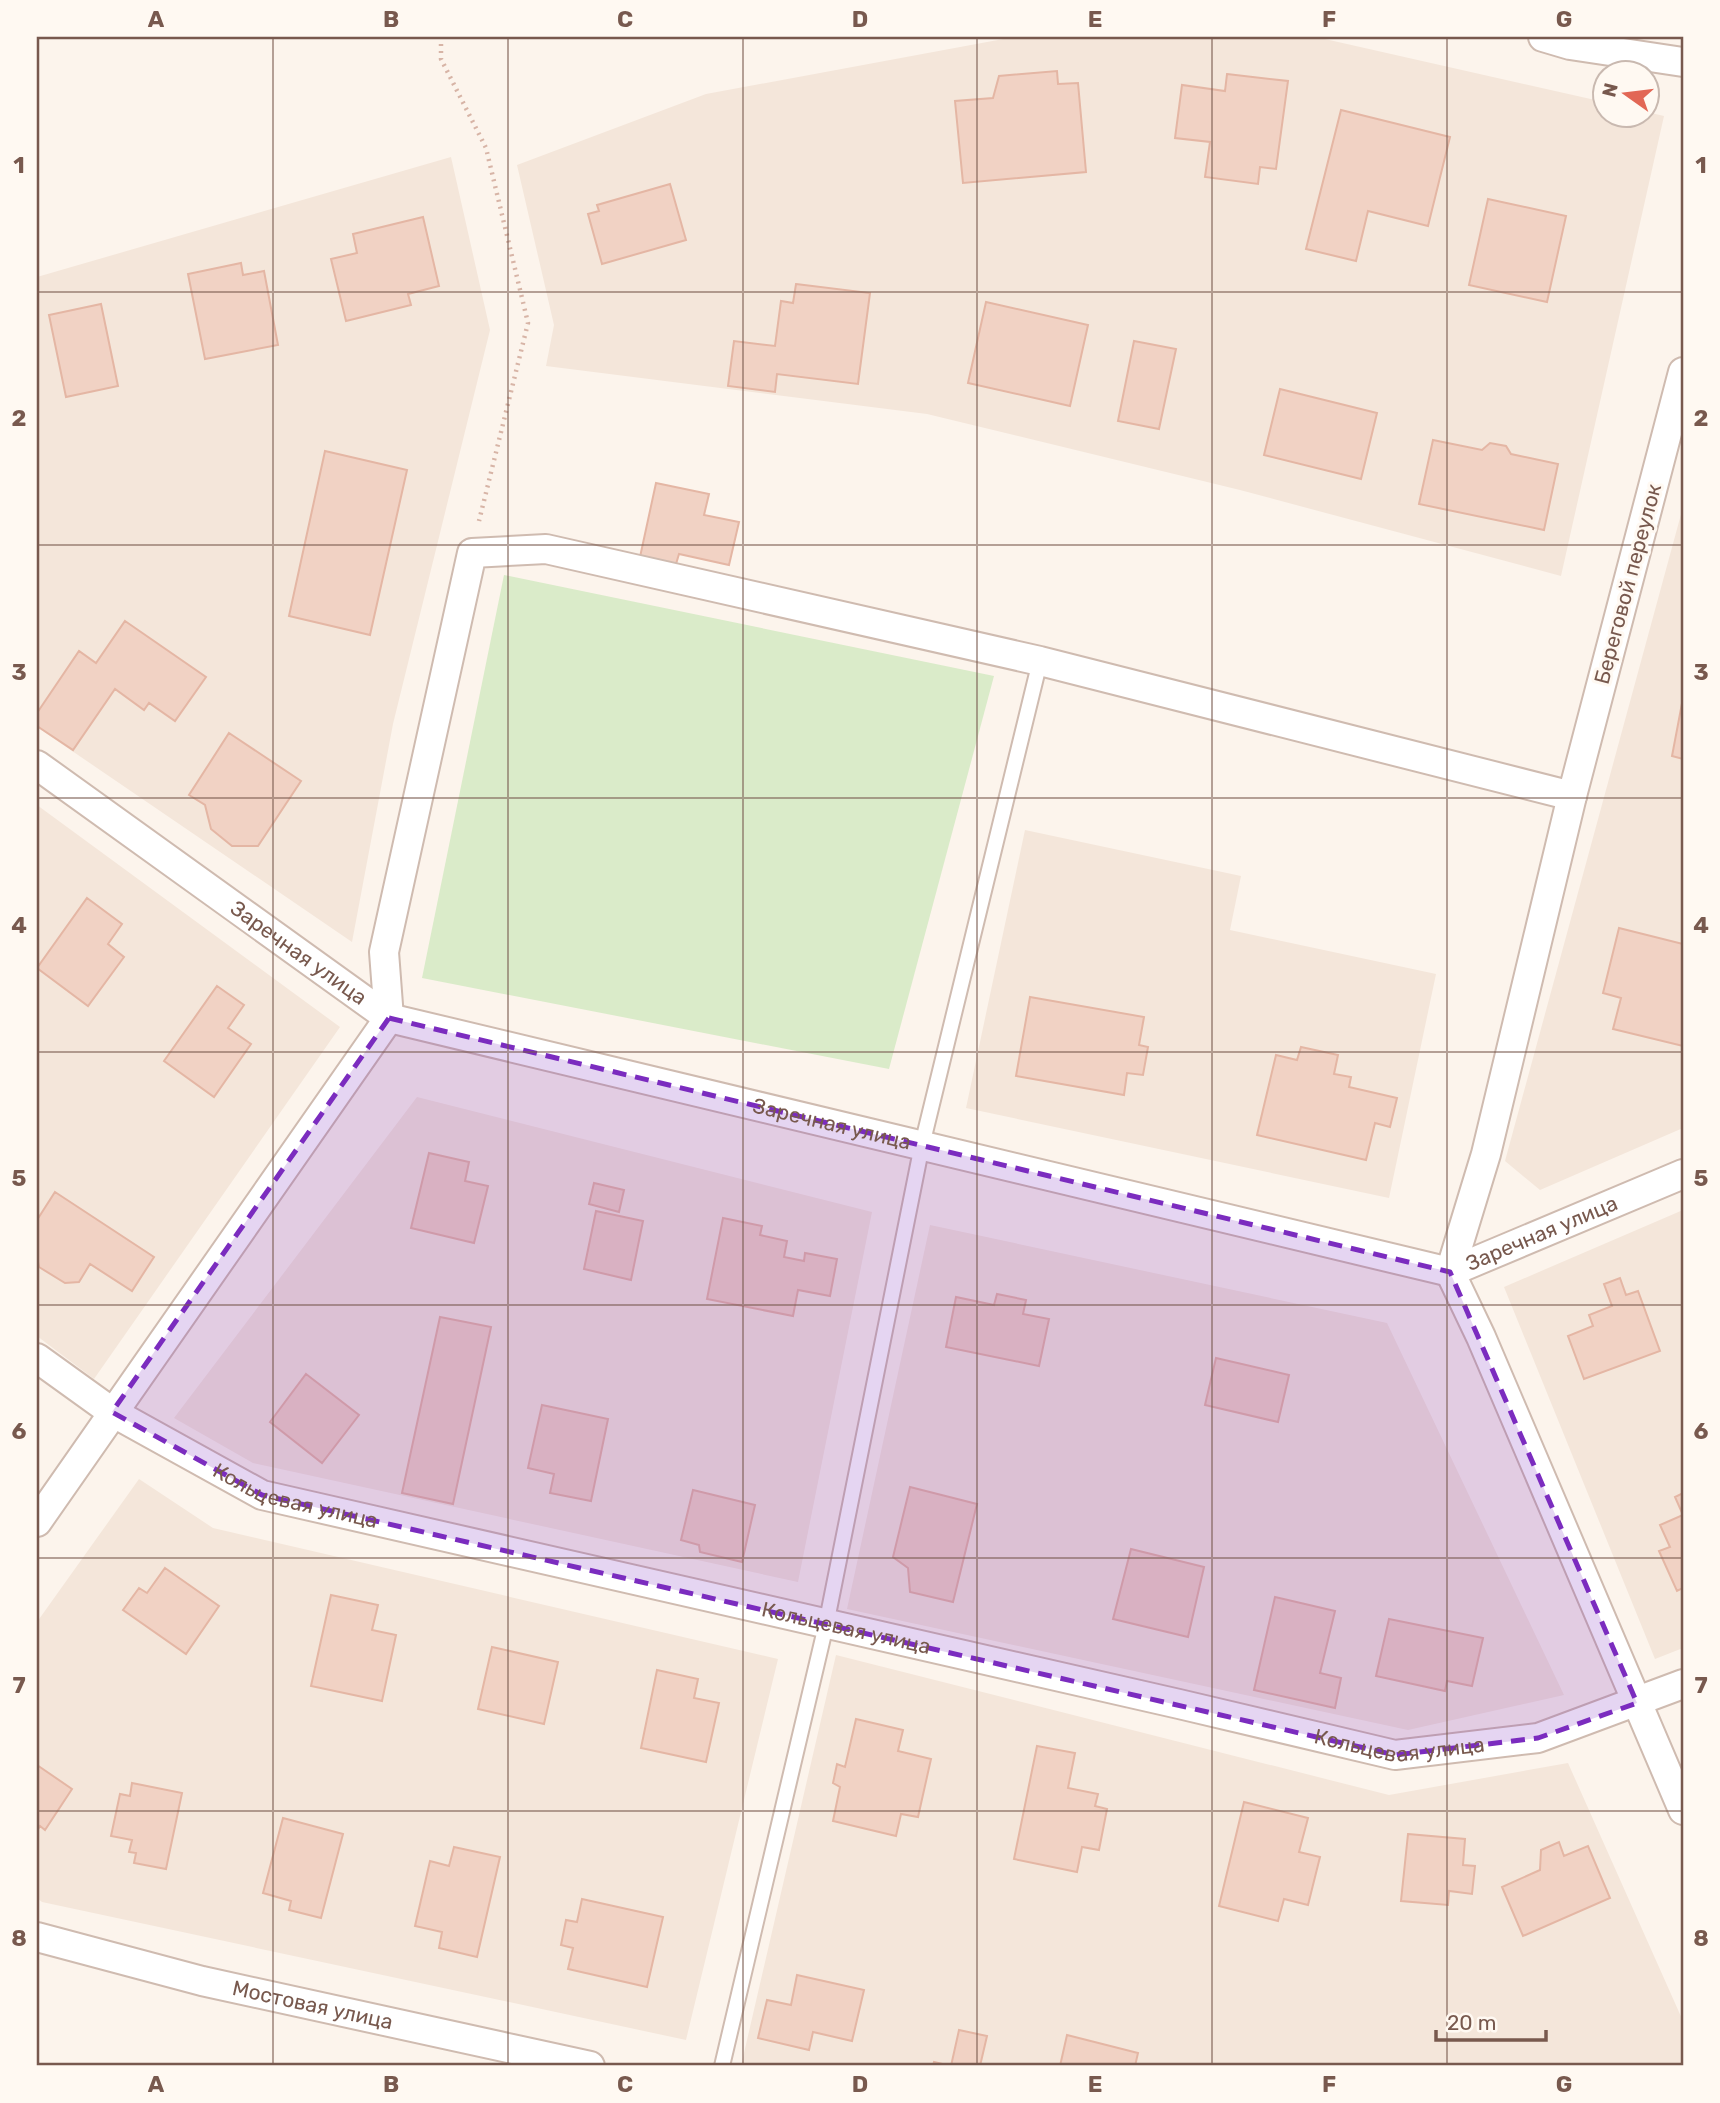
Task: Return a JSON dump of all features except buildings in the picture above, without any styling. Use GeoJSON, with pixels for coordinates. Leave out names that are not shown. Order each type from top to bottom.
{"type":"FeatureCollection","features":[{"type":"Feature","properties":{"kind":"street"},"geometry":{"type":"LineString","coordinates":[[1544,37],[1570,45],[1683,62]]}},
{"type":"Feature","properties":{"kind":"street","name":"Береговой переулок"},"geometry":{"type":"LineString","coordinates":[[1450,1272],[1486,1154],[1572,796],[1683,372]]}},
{"type":"Feature","properties":{"kind":"street"},"geometry":{"type":"LineString","coordinates":[[37,1522],[389,1017],[384,952],[472,553],[546,549],[1040,662],[1572,796]]}},
{"type":"Feature","properties":{"kind":"street","name":"Заречная улица"},"geometry":{"type":"LineString","coordinates":[[37,765],[389,1017],[1450,1272],[1683,1174]]}},
{"type":"Feature","properties":{"kind":"street"},"geometry":{"type":"LineString","coordinates":[[1450,1272],[1481,1337],[1683,1810]]}},
{"type":"Feature","properties":{"kind":"street","name":"Кольцевая улица"},"geometry":{"type":"LineString","coordinates":[[37,1358],[112,1412],[262,1495],[1395,1755],[1538,1738],[1683,1684]]}},
{"type":"Feature","properties":{"kind":"street","name":"Мостовая улица"},"geometry":{"type":"LineString","coordinates":[[37,1937],[202,1981],[590,2066]]}},
{"type":"Feature","properties":{"kind":"lane"},"geometry":{"type":"LineString","coordinates":[[722,2066],[826,1625],[922,1145],[1040,662]]}},
{"type":"Feature","properties":{"kind":"path"},"geometry":{"type":"LineString","coordinates":[[441,37],[441,59],[486,148],[528,323],[472,553]]}},
{"type":"Feature","properties":{"kind":"highlighted area"},"geometry":{"type":"Polygon","coordinates":[[[389,1018],[1450,1272],[1637,1703],[1538,1738],[1395,1755],[262,1495],[112,1412],[389,1018]]]}},
{"type":"Feature","properties":{"kind":"shaded area"},"geometry":{"type":"Polygon","coordinates":[[[1014,37],[1316,37],[1590,99],[1590,130],[1660,130],[1660,115],[1664,116],[1561,576],[1240,490],[927,414],[546,366],[554,325],[517,165],[706,94],[1014,37]]]}},
{"type":"Feature","properties":{"kind":"shaded area"},"geometry":{"type":"Polygon","coordinates":[[[451,157],[490,330],[393,724],[352,942],[37,727],[37,277],[451,157]]]}},
{"type":"Feature","properties":{"kind":"shaded area"},"geometry":{"type":"Polygon","coordinates":[[[1683,507],[1683,1128],[1540,1190],[1505,1161],[1683,507]]]}},
{"type":"Feature","properties":{"kind":"shaded area"},"geometry":{"type":"Polygon","coordinates":[[[37,805],[340,1027],[94,1379],[37,1336],[37,805]]]}},
{"type":"Feature","properties":{"kind":"shaded area"},"geometry":{"type":"Polygon","coordinates":[[[1025,830],[1241,876],[1230,930],[1436,974],[1389,1198],[966,1108],[1025,830]]]}},
{"type":"Feature","properties":{"kind":"shaded area"},"geometry":{"type":"Polygon","coordinates":[[[417,1097],[872,1212],[798,1582],[253,1463],[174,1418],[417,1097]]]}},
{"type":"Feature","properties":{"kind":"shaded area"},"geometry":{"type":"Polygon","coordinates":[[[1683,1210],[1683,1648],[1655,1659],[1504,1287],[1683,1210]]]}},
{"type":"Feature","properties":{"kind":"shaded area"},"geometry":{"type":"Polygon","coordinates":[[[930,1225],[1387,1323],[1564,1695],[1408,1730],[847,1609],[930,1225]]]}},
{"type":"Feature","properties":{"kind":"shaded area"},"geometry":{"type":"Polygon","coordinates":[[[139,1479],[213,1528],[778,1659],[686,2040],[42,1902],[37,1898],[37,1622],[139,1479]]]}},
{"type":"Feature","properties":{"kind":"shaded area"},"geometry":{"type":"Polygon","coordinates":[[[836,1655],[1389,1795],[1568,1763],[1683,2021],[1683,2066],[741,2066],[836,1655]]]}},
{"type":"Feature","properties":{"kind":"green space"},"geometry":{"type":"Polygon","coordinates":[[[504,575],[994,676],[889,1069],[422,978],[504,575]]]}}]}
